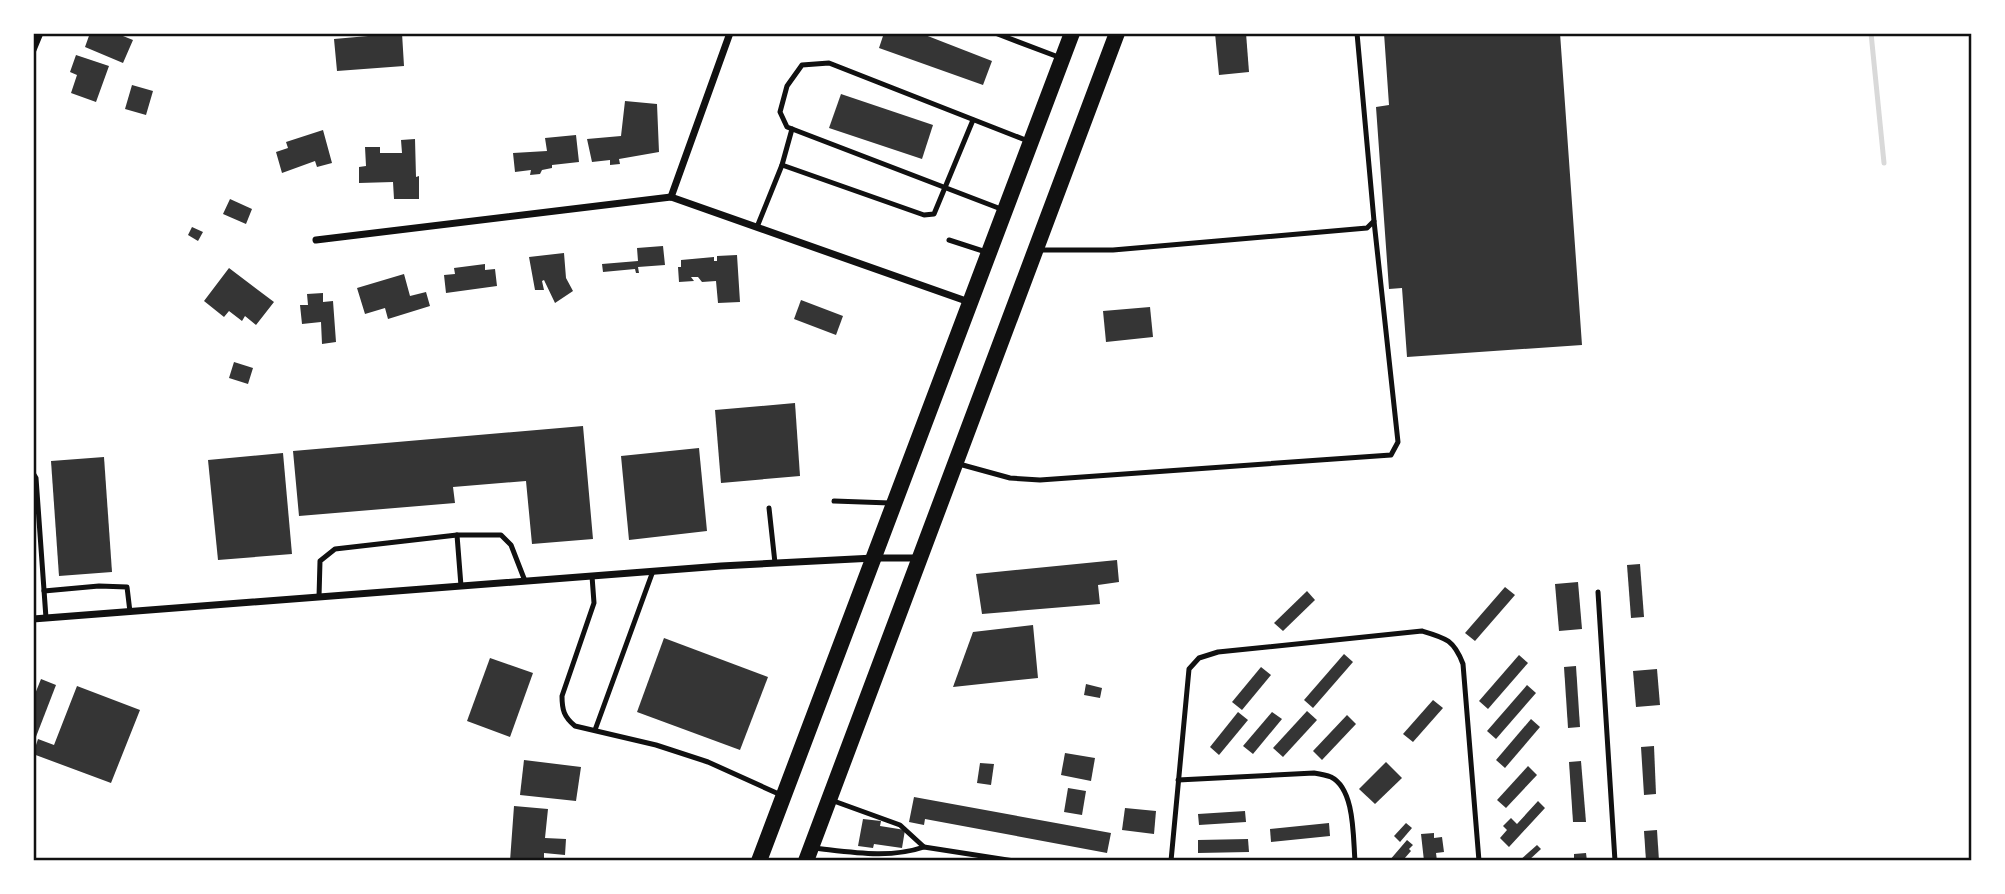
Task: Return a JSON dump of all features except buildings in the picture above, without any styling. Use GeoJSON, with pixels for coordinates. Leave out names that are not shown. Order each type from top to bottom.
{"type":"FeatureCollection","features":[{"type":"Feature","properties":{"kind":"main road"},"geometry":{"type":"LineString","coordinates":[[759,861],[1072,33]]}},
{"type":"Feature","properties":{"kind":"main road"},"geometry":{"type":"LineString","coordinates":[[809,854],[1117,33]]}},
{"type":"Feature","properties":{"kind":"street"},"geometry":{"type":"LineString","coordinates":[[33,50],[40,33]]}},
{"type":"Feature","properties":{"kind":"street"},"geometry":{"type":"LineString","coordinates":[[671,197],[730,33]]}},
{"type":"Feature","properties":{"kind":"street"},"geometry":{"type":"LineString","coordinates":[[316,240],[671,197],[970,303]]}},
{"type":"Feature","properties":{"kind":"street"},"geometry":{"type":"LineString","coordinates":[[33,619],[653,571],[874,558],[920,558]]}},
{"type":"Feature","properties":{"kind":"lane"},"geometry":{"type":"LineString","coordinates":[[995,33],[1063,58]]}},
{"type":"Feature","properties":{"kind":"lane"},"geometry":{"type":"LineString","coordinates":[[956,463],[1010,478],[1040,480],[1391,455],[1398,442],[1357,33]]}},
{"type":"Feature","properties":{"kind":"lane"},"geometry":{"type":"LineString","coordinates":[[1005,210],[787,127],[780,112],[787,86],[802,65],[829,63],[1031,142]]}},
{"type":"Feature","properties":{"kind":"lane"},"geometry":{"type":"LineString","coordinates":[[782,165],[924,215],[934,214],[973,120]]}},
{"type":"Feature","properties":{"kind":"lane"},"geometry":{"type":"LineString","coordinates":[[757,227],[782,165],[792,129]]}},
{"type":"Feature","properties":{"kind":"lane"},"geometry":{"type":"LineString","coordinates":[[1036,250],[1113,250],[1367,228],[1374,221]]}},
{"type":"Feature","properties":{"kind":"lane"},"geometry":{"type":"LineString","coordinates":[[949,240],[989,253]]}},
{"type":"Feature","properties":{"kind":"lane"},"geometry":{"type":"LineString","coordinates":[[33,473],[36,478],[46,618]]}},
{"type":"Feature","properties":{"kind":"lane"},"geometry":{"type":"LineString","coordinates":[[834,501],[895,503]]}},
{"type":"Feature","properties":{"kind":"lane"},"geometry":{"type":"LineString","coordinates":[[769,508],[775,564]]}},
{"type":"Feature","properties":{"kind":"lane"},"geometry":{"type":"LineString","coordinates":[[319,597],[320,561],[335,549],[457,535],[501,535],[511,545],[525,581]]}},
{"type":"Feature","properties":{"kind":"lane"},"geometry":{"type":"LineString","coordinates":[[457,535],[461,586]]}},
{"type":"Feature","properties":{"kind":"lane"},"geometry":{"type":"LineString","coordinates":[[594,730],[653,571]]}},
{"type":"Feature","properties":{"kind":"lane"},"geometry":{"type":"LineString","coordinates":[[592,576],[594,603],[562,696],[562,708],[567,719],[575,726],[656,745],[708,762],[784,796]]}},
{"type":"Feature","properties":{"kind":"lane"},"geometry":{"type":"LineString","coordinates":[[44,591],[99,586],[127,587],[130,612]]}},
{"type":"Feature","properties":{"kind":"lane"},"geometry":{"type":"LineString","coordinates":[[1598,592],[1615,861]]}},
{"type":"Feature","properties":{"kind":"lane"},"geometry":{"type":"LineString","coordinates":[[1171,861],[1189,669],[1199,658],[1218,652],[1422,631],[1444,637],[1457,647],[1463,664],[1479,861]]}},
{"type":"Feature","properties":{"kind":"lane"},"geometry":{"type":"LineString","coordinates":[[1178,780],[1314,774],[1330,776],[1342,785],[1350,804],[1355,861]]}},
{"type":"Feature","properties":{"kind":"lane"},"geometry":{"type":"LineString","coordinates":[[829,799],[900,825],[924,846]]}},
{"type":"Feature","properties":{"kind":"lane"},"geometry":{"type":"LineString","coordinates":[[809,854],[879,855],[911,851],[924,846],[1014,861]]}},
{"type":"Feature","properties":{"kind":"waterway"},"geometry":{"type":"LineString","coordinates":[[1871,33],[1884,163]]}}]}
